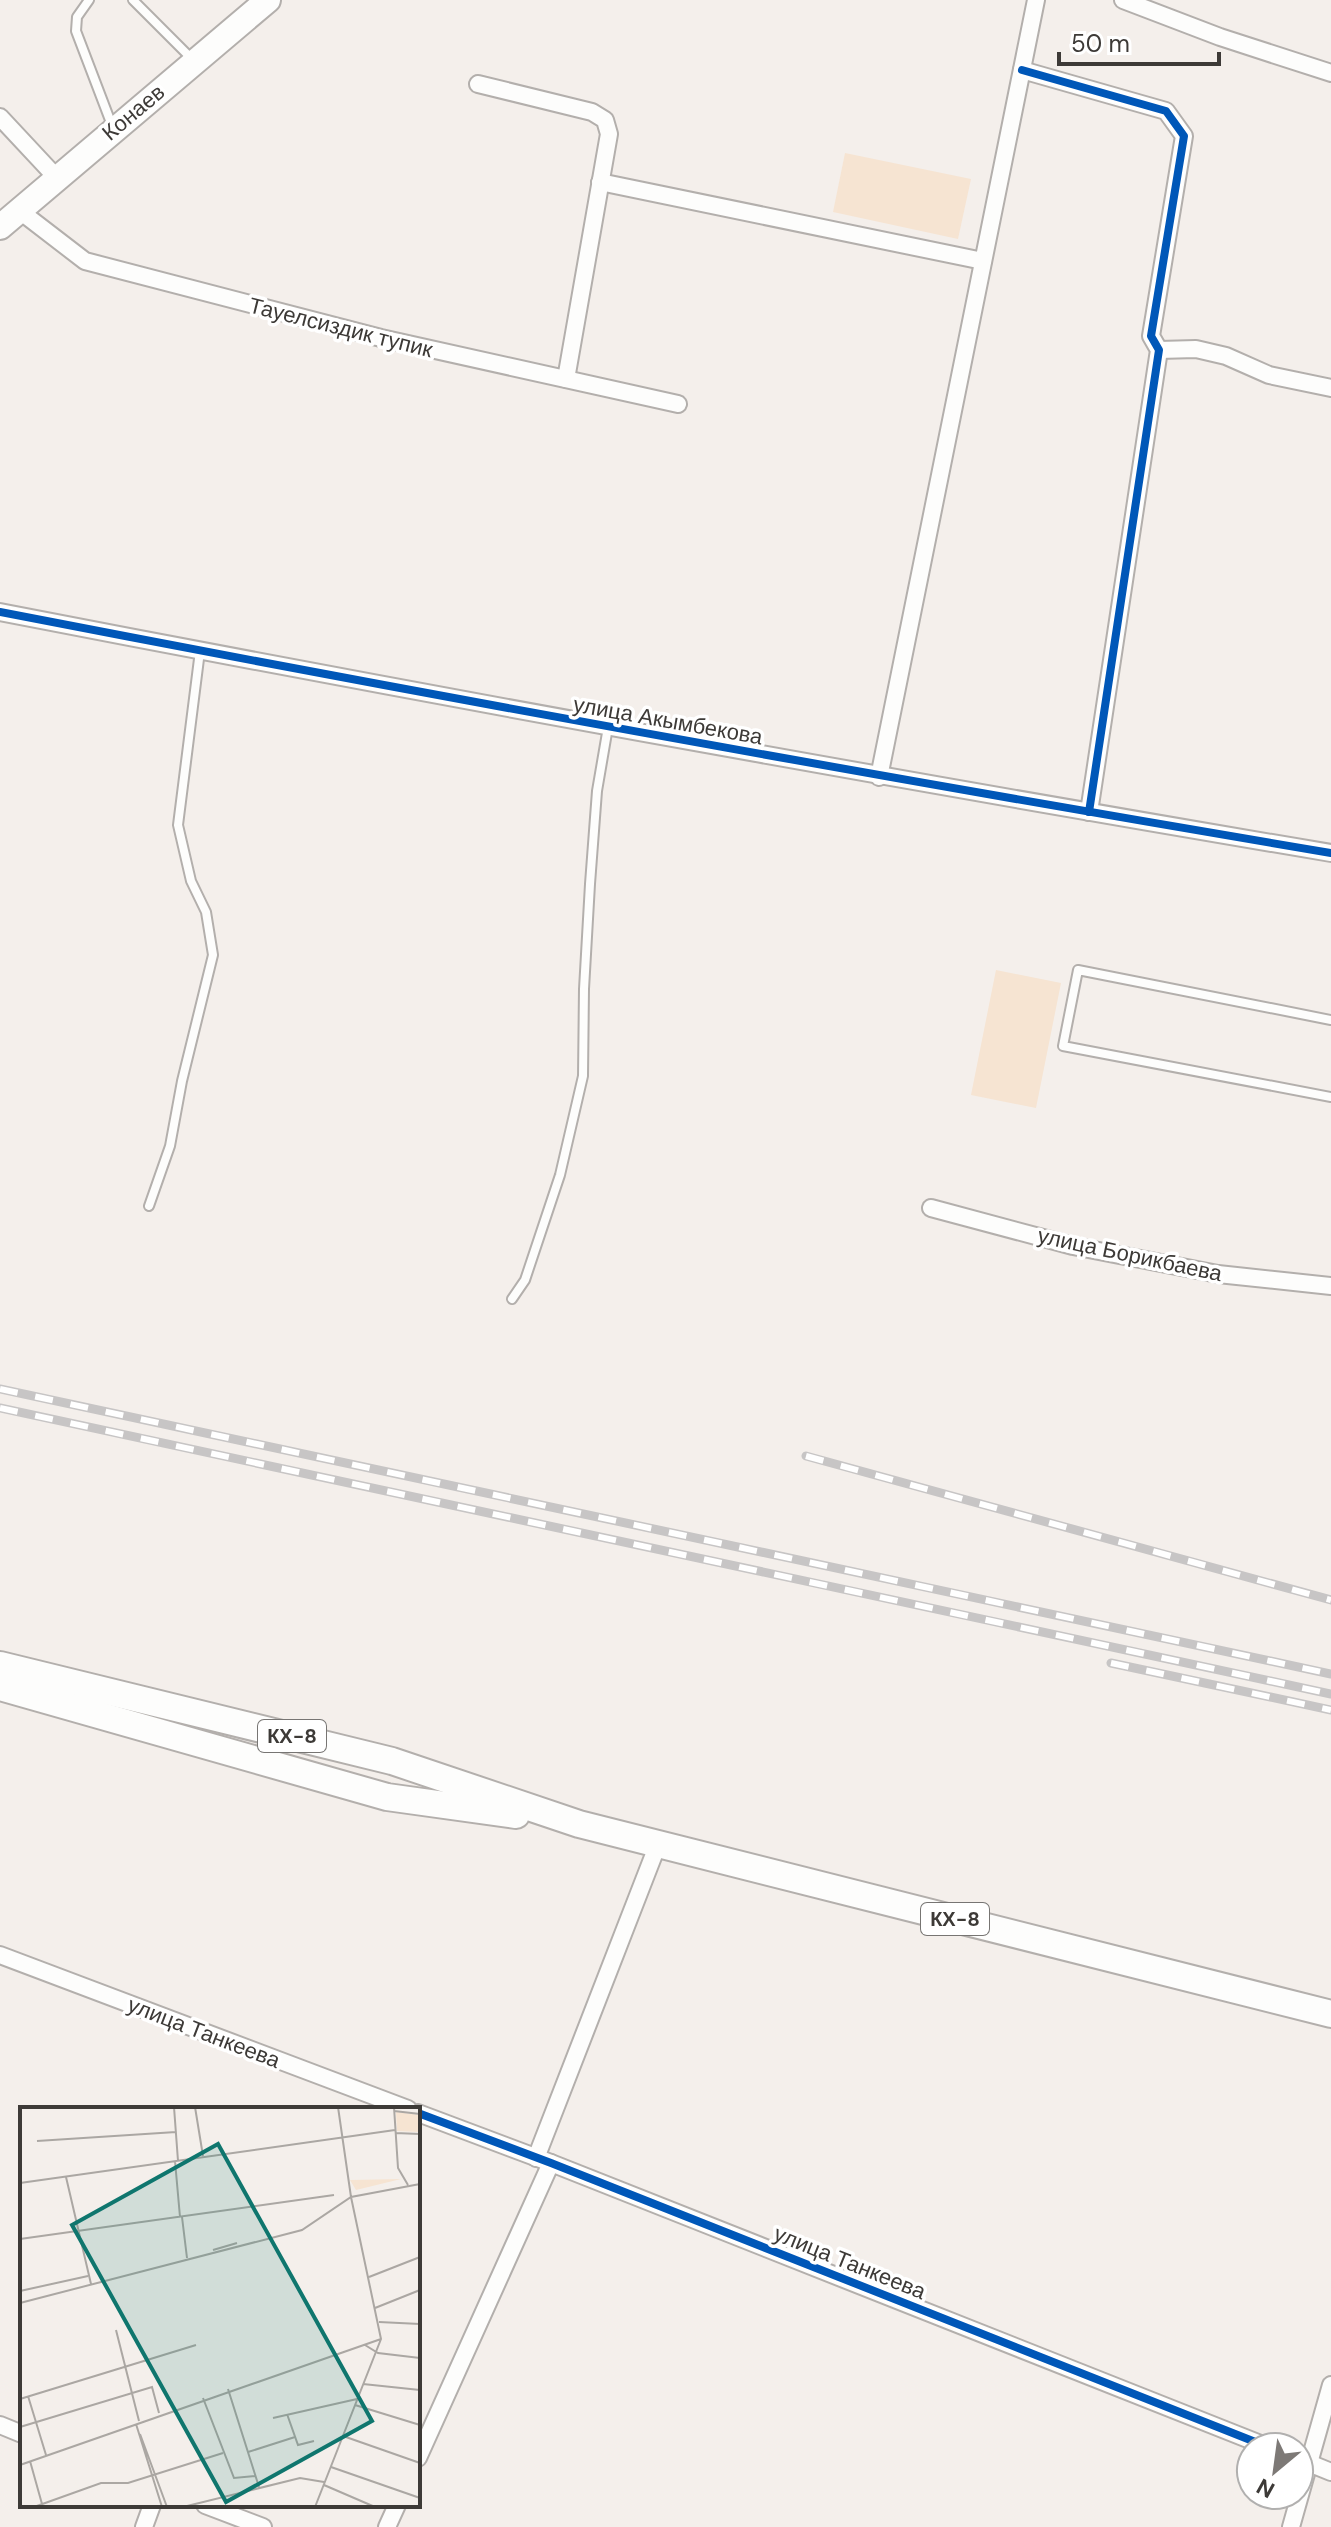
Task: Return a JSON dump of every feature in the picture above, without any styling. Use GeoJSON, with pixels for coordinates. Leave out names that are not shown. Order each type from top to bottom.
{"type":"FeatureCollection","features":[{"type":"Feature","properties":{"kind":"main road","name":"Конаев"},"geometry":{"type":"LineString","coordinates":[[0,227],[258,3]]}},
{"type":"Feature","properties":{"kind":"main road","name":"КХ-8"},"geometry":{"type":"LineString","coordinates":[[0,1665],[392,1761],[579,1824],[1331,2014]]}},
{"type":"Feature","properties":{"kind":"main road","name":"КХ-8"},"geometry":{"type":"LineString","coordinates":[[0,1687],[387,1797],[579,1824]]}},
{"type":"Feature","properties":{"kind":"main road"},"geometry":{"type":"LineString","coordinates":[[387,1797],[399,1788],[402,1776],[392,1761]]}},
{"type":"Feature","properties":{"kind":"street"},"geometry":{"type":"LineString","coordinates":[[879,777],[1036,0]]}},
{"type":"Feature","properties":{"kind":"street"},"geometry":{"type":"LineString","coordinates":[[1123,0],[1220,37],[1331,73]]}},
{"type":"Feature","properties":{"kind":"street"},"geometry":{"type":"LineString","coordinates":[[1022,70],[1166,111],[1184,136],[1151,336],[1159,350],[1089,812]]}},
{"type":"Feature","properties":{"kind":"street"},"geometry":{"type":"LineString","coordinates":[[478,84],[592,112],[605,120],[609,134],[566,379]]}},
{"type":"Feature","properties":{"kind":"street"},"geometry":{"type":"LineString","coordinates":[[0,117],[56,177]]}},
{"type":"Feature","properties":{"kind":"street"},"geometry":{"type":"LineString","coordinates":[[600,182],[983,261]]}},
{"type":"Feature","properties":{"kind":"street","name":"Тауелсиздик тупик"},"geometry":{"type":"LineString","coordinates":[[20,211],[85,261],[381,338],[678,404]]}},
{"type":"Feature","properties":{"kind":"street"},"geometry":{"type":"LineString","coordinates":[[1159,350],[1196,349],[1226,356],[1269,375],[1331,388]]}},
{"type":"Feature","properties":{"kind":"street","name":"улица Акымбекова"},"geometry":{"type":"LineString","coordinates":[[0,612],[879,777],[1331,853]]}},
{"type":"Feature","properties":{"kind":"street","name":"улица Борикбаева"},"geometry":{"type":"LineString","coordinates":[[931,1208],[1073,1246],[1218,1274],[1331,1286]]}},
{"type":"Feature","properties":{"kind":"street"},"geometry":{"type":"LineString","coordinates":[[420,2453],[544,2160],[658,1844]]}},
{"type":"Feature","properties":{"kind":"street","name":"улица Танкеева"},"geometry":{"type":"LineString","coordinates":[[0,1955],[403,2107]]}},
{"type":"Feature","properties":{"kind":"street","name":"улица Танкеева"},"geometry":{"type":"LineString","coordinates":[[420,2114],[1235,2434]]}},
{"type":"Feature","properties":{"kind":"street"},"geometry":{"type":"LineString","coordinates":[[1315,2431],[1331,2385]]}},
{"type":"Feature","properties":{"kind":"street"},"geometry":{"type":"LineString","coordinates":[[0,2425],[20,2433]]}},
{"type":"Feature","properties":{"kind":"street"},"geometry":{"type":"LineString","coordinates":[[144,2527],[151,2507]]}},
{"type":"Feature","properties":{"kind":"street"},"geometry":{"type":"LineString","coordinates":[[210,2507],[263,2527]]}},
{"type":"Feature","properties":{"kind":"street"},"geometry":{"type":"LineString","coordinates":[[387,2527],[396,2507]]}},
{"type":"Feature","properties":{"kind":"lane"},"geometry":{"type":"LineString","coordinates":[[89,0],[77,17],[76,31],[113,129]]}},
{"type":"Feature","properties":{"kind":"lane"},"geometry":{"type":"LineString","coordinates":[[133,0],[193,61]]}},
{"type":"Feature","properties":{"kind":"lane"},"geometry":{"type":"LineString","coordinates":[[149,1206],[170,1146],[182,1081],[213,955],[206,912],[191,881],[178,825],[200,651]]}},
{"type":"Feature","properties":{"kind":"lane"},"geometry":{"type":"LineString","coordinates":[[512,1299],[525,1280],[560,1175],[583,1076],[590,884],[597,791],[608,727]]}},
{"type":"Feature","properties":{"kind":"lane"},"geometry":{"type":"LineString","coordinates":[[1331,1020],[1078,970],[1063,1046],[1331,1097]]}},
{"type":"Feature","properties":{"kind":"shaded area"},"geometry":{"type":"Polygon","coordinates":[[[845,153],[971,179],[958,239],[833,212],[845,153]]]}},
{"type":"Feature","properties":{"kind":"shaded area"},"geometry":{"type":"Polygon","coordinates":[[[996,970],[1061,983],[1036,1108],[971,1095],[996,970]]]}},
{"type":"Feature","properties":{"kind":"railway"},"geometry":{"type":"LineString","coordinates":[[0,1389],[1331,1674]]}},
{"type":"Feature","properties":{"kind":"railway"},"geometry":{"type":"LineString","coordinates":[[0,1408],[1331,1694]]}},
{"type":"Feature","properties":{"kind":"railway"},"geometry":{"type":"LineString","coordinates":[[806,1456],[1331,1600]]}},
{"type":"Feature","properties":{"kind":"railway"},"geometry":{"type":"LineString","coordinates":[[1111,1663],[1331,1710]]}},
{"type":"Feature","properties":{"kind":"cycle path"},"geometry":{"type":"LineString","coordinates":[[1022,70],[1166,111],[1184,136],[1151,336],[1159,350],[1089,812]]}},
{"type":"Feature","properties":{"kind":"cycle path"},"geometry":{"type":"LineString","coordinates":[[0,612],[665,737],[1331,853]]}},
{"type":"Feature","properties":{"kind":"cycle path"},"geometry":{"type":"LineString","coordinates":[[420,2114],[1235,2434]]}}]}
